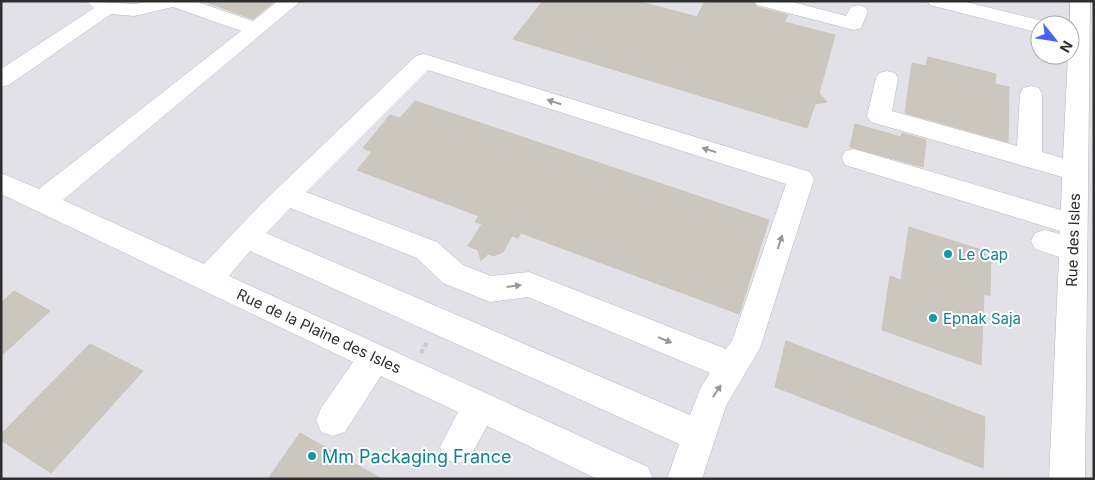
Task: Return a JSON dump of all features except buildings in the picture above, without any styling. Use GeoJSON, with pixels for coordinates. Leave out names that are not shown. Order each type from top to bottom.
{"type":"FeatureCollection","features":[{"type":"Feature","properties":{"kind":"street"},"geometry":{"type":"LineString","coordinates":[[1,80],[102,4],[135,11],[174,1],[257,29]]}},
{"type":"Feature","properties":{"kind":"street"},"geometry":{"type":"LineString","coordinates":[[42,202],[291,1]]}},
{"type":"Feature","properties":{"kind":"street"},"geometry":{"type":"LineString","coordinates":[[764,1],[854,24],[858,11]]}},
{"type":"Feature","properties":{"kind":"street"},"geometry":{"type":"LineString","coordinates":[[937,1],[1030,24]]}},
{"type":"Feature","properties":{"kind":"street","name":"Rue des Isles"},"geometry":{"type":"LineString","coordinates":[[1078,15],[1080,1]]}},
{"type":"Feature","properties":{"kind":"street"},"geometry":{"type":"LineString","coordinates":[[208,279],[286,195],[424,61],[801,179],[745,348],[712,398],[684,479]]}},
{"type":"Feature","properties":{"kind":"street","name":"Rue des Isles"},"geometry":{"type":"LineString","coordinates":[[1067,479],[1075,171],[1086,96],[1080,63]]}},
{"type":"Feature","properties":{"kind":"street"},"geometry":{"type":"LineString","coordinates":[[887,78],[879,116],[1075,171]]}},
{"type":"Feature","properties":{"kind":"street"},"geometry":{"type":"LineString","coordinates":[[1029,158],[1031,94]]}},
{"type":"Feature","properties":{"kind":"street"},"geometry":{"type":"LineString","coordinates":[[854,158],[1073,237]]}},
{"type":"Feature","properties":{"kind":"street","name":"Rue de la Plaine des Isles"},"geometry":{"type":"LineString","coordinates":[[1,183],[636,479]]}},
{"type":"Feature","properties":{"kind":"street"},"geometry":{"type":"LineString","coordinates":[[286,195],[427,250],[452,274],[490,289],[529,284],[733,367]]}},
{"type":"Feature","properties":{"kind":"street"},"geometry":{"type":"LineString","coordinates":[[246,237],[699,436]]}},
{"type":"Feature","properties":{"kind":"street"},"geometry":{"type":"LineString","coordinates":[[1044,241],[1073,237]]}},
{"type":"Feature","properties":{"kind":"street"},"geometry":{"type":"LineString","coordinates":[[333,420],[376,357]]}},
{"type":"Feature","properties":{"kind":"street"},"geometry":{"type":"LineString","coordinates":[[457,446],[480,406]]}},
{"type":"Feature","properties":{"kind":"shaded area"},"geometry":{"type":"Polygon","coordinates":[[[1,1],[1094,1],[1094,479],[1,479],[1,1]]]}},
{"type":"Feature","properties":{"kind":"place","name":"Le Cap"},"geometry":{"type":"Point","coordinates":[948,254]}},
{"type":"Feature","properties":{"kind":"place","name":"Epnak Saja"},"geometry":{"type":"Point","coordinates":[933,318]}},
{"type":"Feature","properties":{"kind":"place","name":"Mm Packaging France"},"geometry":{"type":"Point","coordinates":[312,456]}}]}
